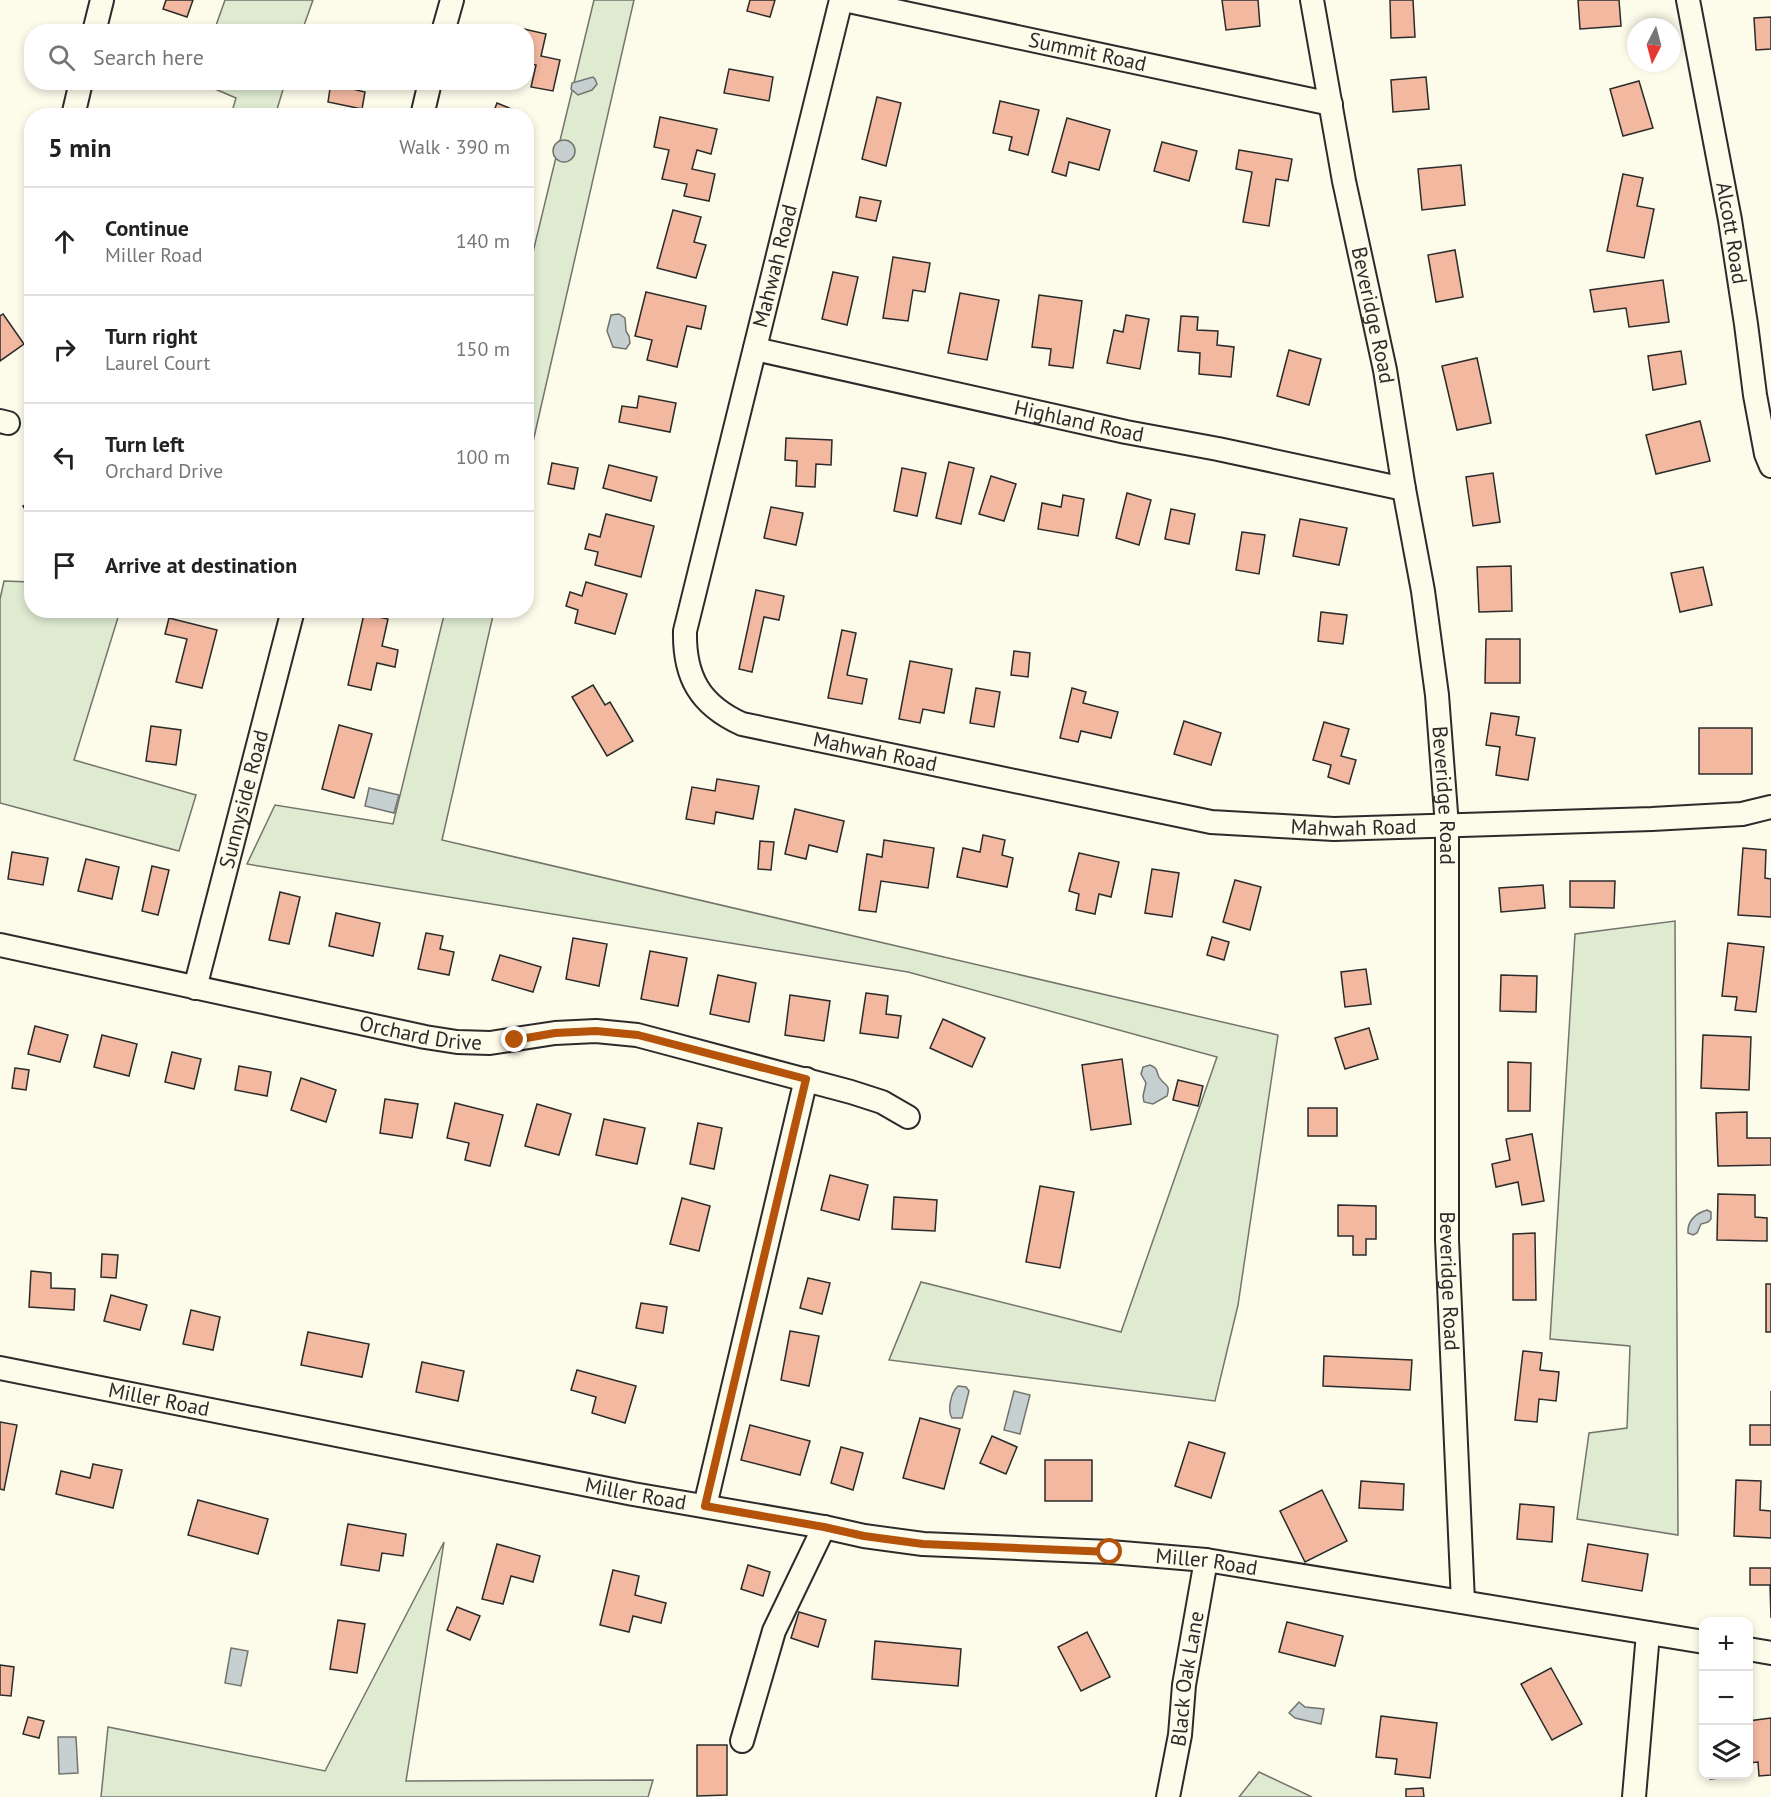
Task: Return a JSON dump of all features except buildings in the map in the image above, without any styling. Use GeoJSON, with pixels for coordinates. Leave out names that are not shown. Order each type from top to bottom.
{"type":"FeatureCollection","features":[{"type":"Feature","properties":{"kind":"street"},"geometry":{"type":"LineString","coordinates":[[96,24],[102,0]]}},
{"type":"Feature","properties":{"kind":"street"},"geometry":{"type":"LineString","coordinates":[[445,24],[452,0]]}},
{"type":"Feature","properties":{"kind":"street","name":"Summit Road"},"geometry":{"type":"LineString","coordinates":[[842,0],[1331,104]]}},
{"type":"Feature","properties":{"kind":"street","name":"Mahwah Road"},"geometry":{"type":"LineString","coordinates":[[842,0],[685,631],[688,670],[698,690],[710,704],[742,724],[1211,822],[1334,830],[1641,820],[1742,814],[1771,807]]}},
{"type":"Feature","properties":{"kind":"street","name":"Beveridge Road"},"geometry":{"type":"LineString","coordinates":[[1312,0],[1344,181],[1385,370],[1423,591],[1437,695],[1447,826],[1447,1240],[1463,1602]]}},
{"type":"Feature","properties":{"kind":"street","name":"Alcott Road"},"geometry":{"type":"LineString","coordinates":[[1688,0],[1730,220],[1755,395],[1766,454],[1771,466]]}},
{"type":"Feature","properties":{"kind":"street"},"geometry":{"type":"LineString","coordinates":[[75,108],[79,90]]}},
{"type":"Feature","properties":{"kind":"street"},"geometry":{"type":"LineString","coordinates":[[424,108],[428,90]]}},
{"type":"Feature","properties":{"kind":"street","name":"Highland Road"},"geometry":{"type":"LineString","coordinates":[[755,349],[1126,432],[1218,449],[1404,489]]}},
{"type":"Feature","properties":{"kind":"street","name":"Sunnyside Road"},"geometry":{"type":"LineString","coordinates":[[195,988],[291,618]]}},
{"type":"Feature","properties":{"kind":"street","name":"Orchard Drive"},"geometry":{"type":"LineString","coordinates":[[0,945],[413,1035],[457,1042],[490,1043],[555,1033],[596,1031],[638,1035],[806,1079],[882,1102],[908,1117]]}},
{"type":"Feature","properties":{"kind":"street"},"geometry":{"type":"LineString","coordinates":[[705,1506],[806,1079]]}},
{"type":"Feature","properties":{"kind":"street","name":"Miller Road"},"geometry":{"type":"LineString","coordinates":[[0,1368],[622,1492],[864,1536],[923,1544],[1110,1552],[1206,1560],[1699,1641]]}},
{"type":"Feature","properties":{"kind":"street"},"geometry":{"type":"LineString","coordinates":[[742,1741],[774,1631],[824,1527]]}},
{"type":"Feature","properties":{"kind":"street","name":"Black Oak Lane"},"geometry":{"type":"LineString","coordinates":[[1168,1797],[1180,1735],[1184,1685],[1206,1560]]}},
{"type":"Feature","properties":{"kind":"street"},"geometry":{"type":"LineString","coordinates":[[1634,1797],[1648,1633]]}},
{"type":"Feature","properties":{"kind":"street"},"geometry":{"type":"LineString","coordinates":[[1753,1650],[1771,1653]]}},
{"type":"Feature","properties":{"kind":"green space"},"geometry":{"type":"Polygon","coordinates":[[[225,0],[313,0],[304,24],[216,24],[225,0]]]}},
{"type":"Feature","properties":{"kind":"green space"},"geometry":{"type":"Polygon","coordinates":[[[594,0],[634,0],[534,437],[534,248],[594,0]]]}},
{"type":"Feature","properties":{"kind":"green space"},"geometry":{"type":"Polygon","coordinates":[[[217,90],[283,90],[277,108],[233,108],[236,98],[217,90]]]}},
{"type":"Feature","properties":{"kind":"green space"},"geometry":{"type":"Polygon","coordinates":[[[4,581],[24,582],[24,618],[118,618],[74,760],[196,795],[179,851],[0,803],[0,599],[4,581]]]}},
{"type":"Feature","properties":{"kind":"green space"},"geometry":{"type":"Polygon","coordinates":[[[443,618],[492,618],[442,840],[1278,1035],[1238,1305],[1215,1401],[889,1360],[921,1282],[1121,1332],[1217,1057],[908,972],[247,864],[275,805],[393,824],[443,618]]]}},
{"type":"Feature","properties":{"kind":"green space"},"geometry":{"type":"Polygon","coordinates":[[[1675,921],[1678,1535],[1577,1519],[1589,1433],[1627,1428],[1630,1346],[1550,1339],[1575,934],[1675,921]]]}},
{"type":"Feature","properties":{"kind":"green space"},"geometry":{"type":"Polygon","coordinates":[[[444,1542],[406,1781],[653,1780],[648,1797],[101,1797],[108,1727],[325,1771],[444,1542]]]}},
{"type":"Feature","properties":{"kind":"green space"},"geometry":{"type":"Polygon","coordinates":[[[1259,1772],[1312,1797],[1239,1797],[1259,1772]]]}},
{"type":"Feature","properties":{"kind":"shaded area"},"geometry":{"type":"Polygon","coordinates":[[[593,77],[597,84],[592,90],[578,95],[571,89],[572,83],[593,77]]]}},
{"type":"Feature","properties":{"kind":"shaded area"},"geometry":{"type":"Polygon","coordinates":[[[564,140],[572,143],[575,151],[572,159],[564,162],[556,159],[553,151],[556,143],[564,140]]]}},
{"type":"Feature","properties":{"kind":"shaded area"},"geometry":{"type":"Polygon","coordinates":[[[619,314],[625,318],[626,331],[629,336],[630,343],[626,349],[613,347],[607,331],[611,315],[619,314]]]}},
{"type":"Feature","properties":{"kind":"shaded area"},"geometry":{"type":"Polygon","coordinates":[[[369,788],[399,795],[394,813],[365,806],[369,788]]]}},
{"type":"Feature","properties":{"kind":"shaded area"},"geometry":{"type":"Polygon","coordinates":[[[1150,1065],[1156,1069],[1168,1089],[1167,1096],[1153,1104],[1144,1102],[1146,1083],[1141,1074],[1143,1067],[1150,1065]]]}},
{"type":"Feature","properties":{"kind":"shaded area"},"geometry":{"type":"Polygon","coordinates":[[[1707,1210],[1711,1212],[1711,1219],[1701,1224],[1697,1233],[1693,1235],[1688,1233],[1693,1218],[1707,1210]]]}},
{"type":"Feature","properties":{"kind":"shaded area"},"geometry":{"type":"Polygon","coordinates":[[[958,1386],[966,1387],[969,1391],[962,1418],[952,1418],[950,1401],[958,1386]]]}},
{"type":"Feature","properties":{"kind":"shaded area"},"geometry":{"type":"Polygon","coordinates":[[[1014,1391],[1030,1395],[1020,1434],[1004,1430],[1014,1391]]]}},
{"type":"Feature","properties":{"kind":"shaded area"},"geometry":{"type":"Polygon","coordinates":[[[231,1648],[248,1651],[241,1686],[225,1683],[231,1648]]]}},
{"type":"Feature","properties":{"kind":"shaded area"},"geometry":{"type":"Polygon","coordinates":[[[1299,1702],[1305,1707],[1324,1709],[1321,1724],[1295,1718],[1289,1713],[1299,1702]]]}},
{"type":"Feature","properties":{"kind":"shaded area"},"geometry":{"type":"Polygon","coordinates":[[[58,1737],[76,1737],[78,1773],[59,1774],[58,1737]]]}},
{"type":"Feature","properties":{"kind":"route"},"geometry":{"type":"LineString","coordinates":[[515,1040],[555,1033],[596,1031],[638,1035],[806,1079],[705,1506],[864,1536],[923,1544],[1110,1552]]}}]}
